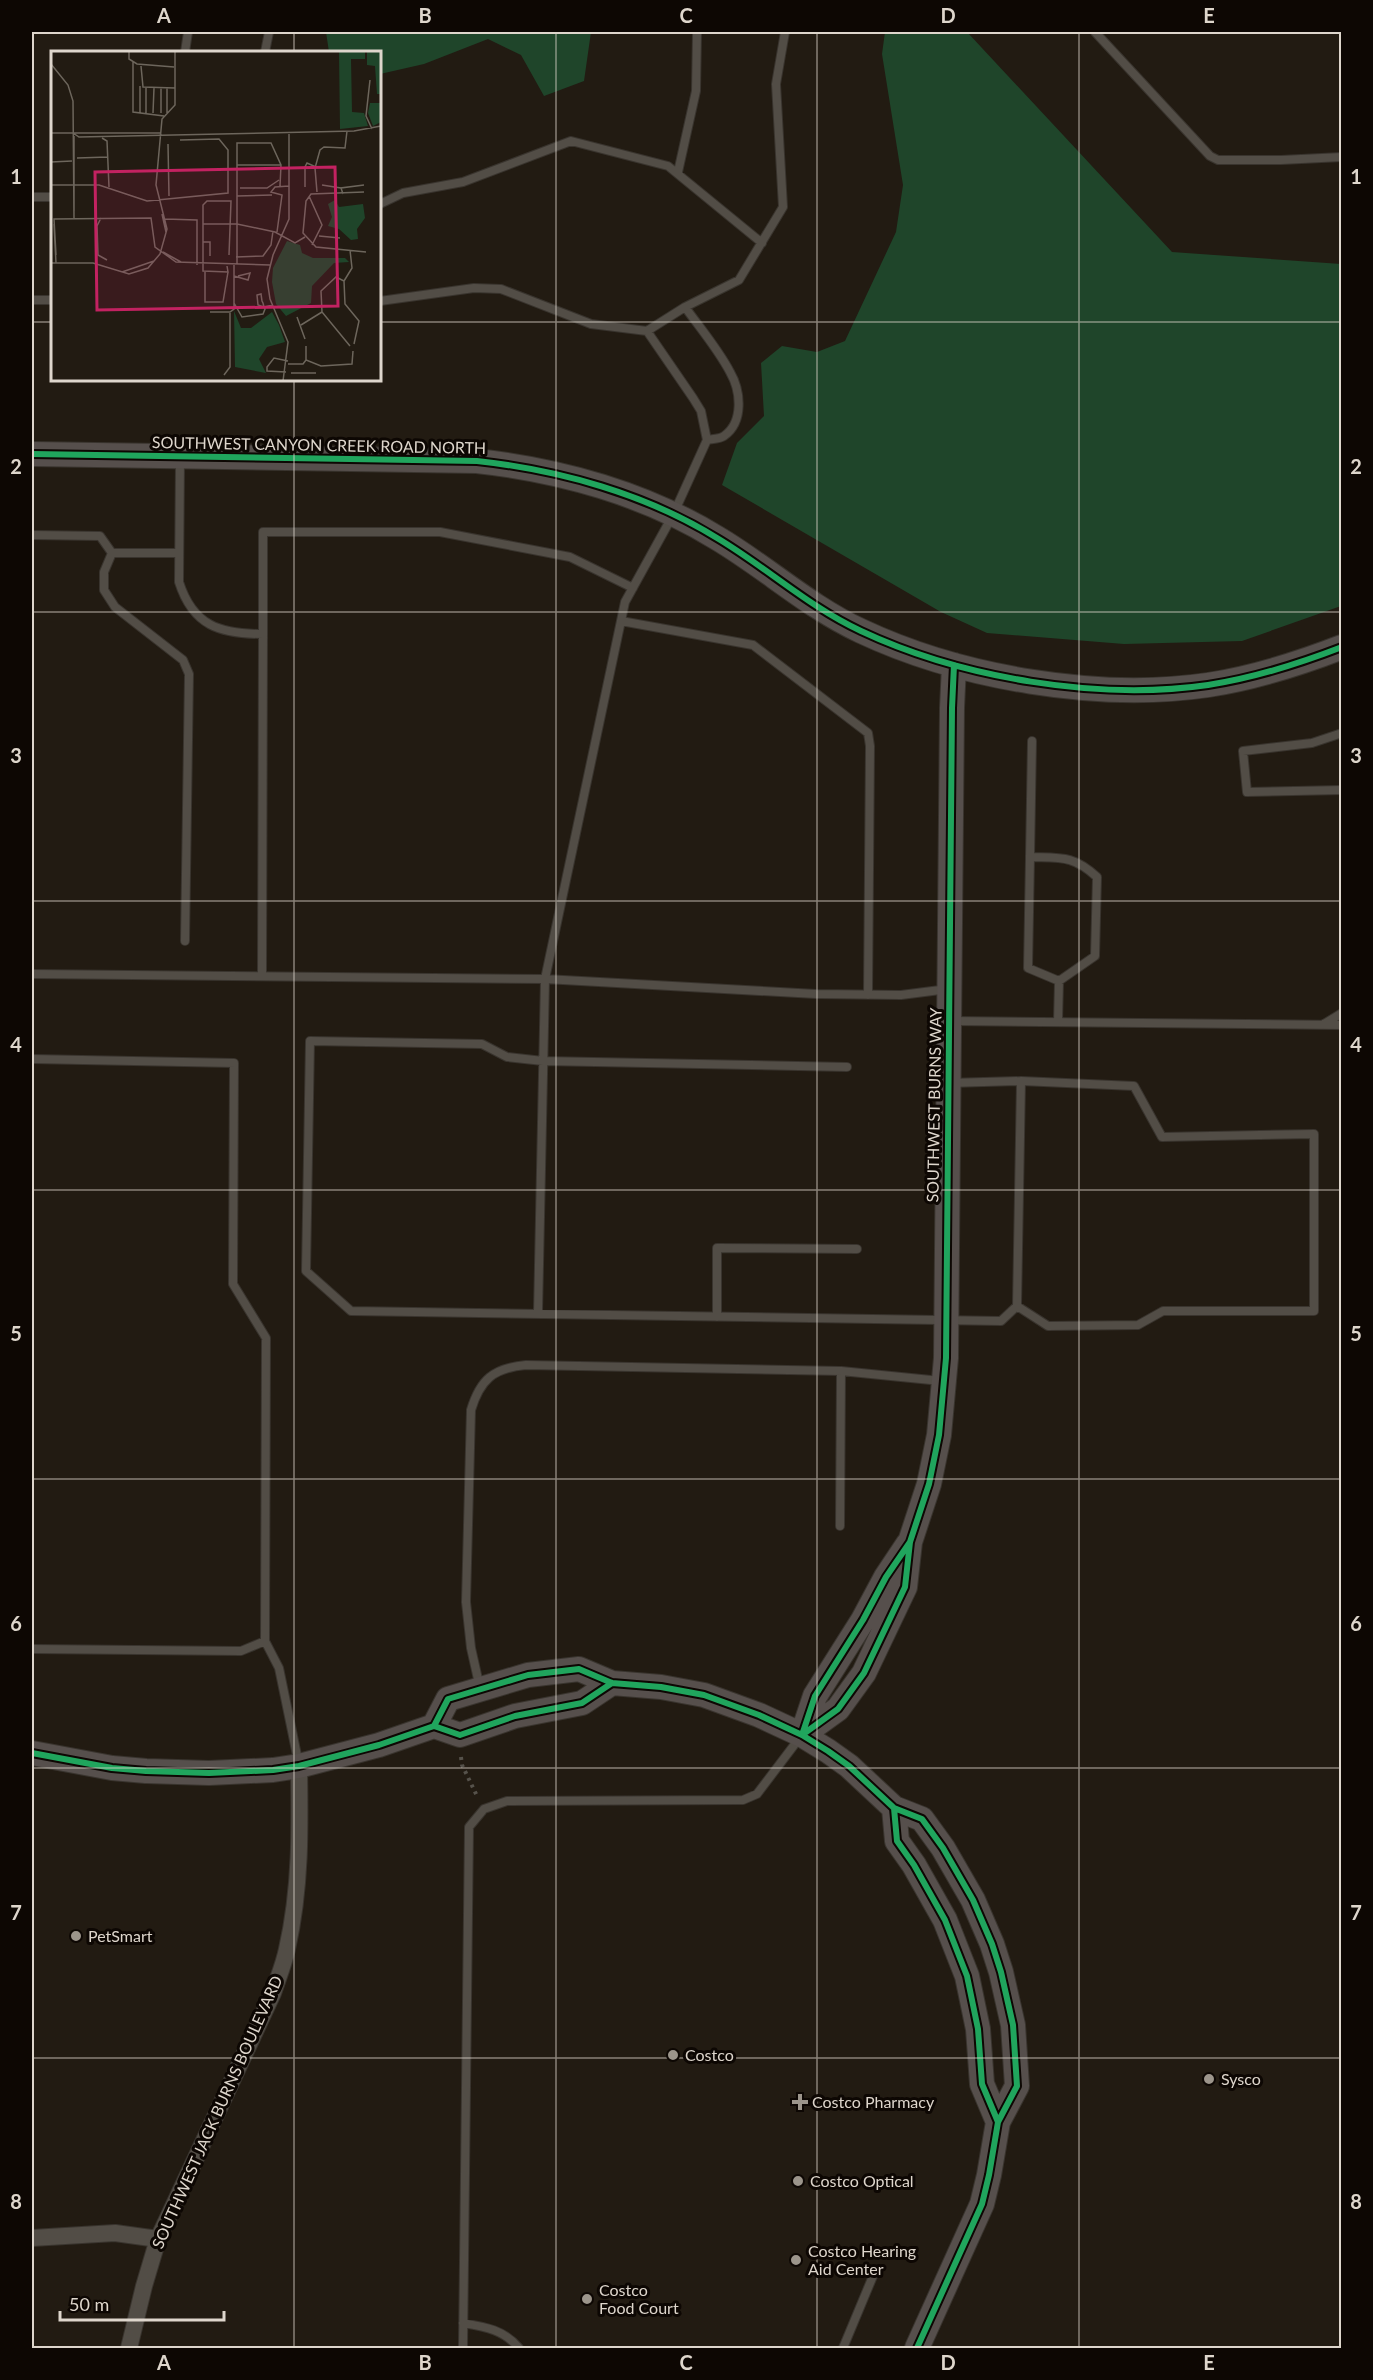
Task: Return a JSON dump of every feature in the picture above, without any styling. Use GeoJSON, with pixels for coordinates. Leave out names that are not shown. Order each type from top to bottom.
{"type":"FeatureCollection","features":[{"type":"Feature","properties":{"kind":"street","name":"SOUTHWEST CANYON CREEK ROAD NORTH"},"geometry":{"type":"LineString","coordinates":[[32,454],[443,459],[505,464],[598,485],[673,515],[716,537],[790,588],[860,631],[954,665],[1048,684],[1094,688],[1178,688],[1231,681],[1265,673],[1341,647]]}},
{"type":"Feature","properties":{"kind":"street","name":"SOUTHWEST BURNS WAY"},"geometry":{"type":"LineString","coordinates":[[802,1735],[838,1708],[864,1673],[905,1587],[910,1542],[929,1484],[939,1435],[945,1382],[954,665]]}},
{"type":"Feature","properties":{"kind":"street"},"geometry":{"type":"LineString","coordinates":[[434,1726],[448,1699],[528,1675],[579,1669],[612,1683],[661,1687],[704,1695],[759,1715],[802,1735],[849,1766],[894,1808],[922,1819],[943,1848],[973,1900],[992,1944],[1008,1996],[1016,2053],[1017,2086],[998,2122],[990,2175],[982,2204],[917,2349]]}},
{"type":"Feature","properties":{"kind":"street"},"geometry":{"type":"LineString","coordinates":[[32,1754],[146,1772],[209,1773],[299,1766],[379,1745],[434,1726],[460,1735],[515,1716],[582,1703],[612,1683]]}},
{"type":"Feature","properties":{"kind":"street","name":"SOUTHWEST JACK BURNS BOULEVARD"},"geometry":{"type":"LineString","coordinates":[[129,2349],[158,2239],[268,2003],[287,1951],[295,1908],[299,1864],[299,1766]]}},
{"type":"Feature","properties":{"kind":"street"},"geometry":{"type":"LineString","coordinates":[[894,1808],[897,1841],[940,1910],[967,1976],[978,2029],[982,2084],[998,2122]]}},
{"type":"Feature","properties":{"kind":"street"},"geometry":{"type":"LineString","coordinates":[[32,2238],[115,2233],[158,2239]]}},
{"type":"Feature","properties":{"kind":"lane"},"geometry":{"type":"LineString","coordinates":[[185,51],[188,32]]}},
{"type":"Feature","properties":{"kind":"lane"},"geometry":{"type":"LineString","coordinates":[[265,51],[269,32]]}},
{"type":"Feature","properties":{"kind":"lane"},"geometry":{"type":"LineString","coordinates":[[678,172],[696,91],[697,32]]}},
{"type":"Feature","properties":{"kind":"lane"},"geometry":{"type":"LineString","coordinates":[[381,301],[474,288],[501,289],[591,324],[647,331],[685,307],[739,280],[783,207],[776,84],[786,32]]}},
{"type":"Feature","properties":{"kind":"lane"},"geometry":{"type":"LineString","coordinates":[[1095,32],[1210,156],[1218,160],[1341,157]]}},
{"type":"Feature","properties":{"kind":"lane"},"geometry":{"type":"LineString","coordinates":[[381,204],[403,193],[464,182],[571,141],[668,166],[762,243]]}},
{"type":"Feature","properties":{"kind":"lane"},"geometry":{"type":"LineString","coordinates":[[32,197],[51,197]]}},
{"type":"Feature","properties":{"kind":"lane"},"geometry":{"type":"LineString","coordinates":[[32,300],[51,300]]}},
{"type":"Feature","properties":{"kind":"lane"},"geometry":{"type":"LineString","coordinates":[[685,307],[730,372],[737,389],[736,423],[723,437],[706,440]]}},
{"type":"Feature","properties":{"kind":"lane"},"geometry":{"type":"LineString","coordinates":[[538,1313],[545,979],[625,602],[673,515],[706,440],[700,411],[693,398],[647,331]]}},
{"type":"Feature","properties":{"kind":"lane"},"geometry":{"type":"LineString","coordinates":[[180,456],[179,582],[185,600],[200,618],[214,627],[236,634],[262,634]]}},
{"type":"Feature","properties":{"kind":"lane"},"geometry":{"type":"LineString","coordinates":[[262,975],[263,532],[440,532],[570,557],[633,588]]}},
{"type":"Feature","properties":{"kind":"lane"},"geometry":{"type":"LineString","coordinates":[[32,535],[100,536],[112,553]]}},
{"type":"Feature","properties":{"kind":"lane"},"geometry":{"type":"LineString","coordinates":[[112,553],[179,553]]}},
{"type":"Feature","properties":{"kind":"lane"},"geometry":{"type":"LineString","coordinates":[[112,553],[104,572],[104,590],[115,607],[183,660],[189,674],[184,941]]}},
{"type":"Feature","properties":{"kind":"lane"},"geometry":{"type":"LineString","coordinates":[[621,621],[753,645],[860,724],[868,733],[870,746],[868,994]]}},
{"type":"Feature","properties":{"kind":"lane"},"geometry":{"type":"LineString","coordinates":[[1341,733],[1312,743],[1243,751],[1247,792],[1341,790]]}},
{"type":"Feature","properties":{"kind":"lane"},"geometry":{"type":"LineString","coordinates":[[1032,741],[1028,968],[1059,981]]}},
{"type":"Feature","properties":{"kind":"lane"},"geometry":{"type":"LineString","coordinates":[[1030,857],[1069,858],[1084,866],[1097,877],[1095,956],[1059,981]]}},
{"type":"Feature","properties":{"kind":"lane"},"geometry":{"type":"LineString","coordinates":[[32,974],[545,979],[901,995],[949,988]]}},
{"type":"Feature","properties":{"kind":"lane"},"geometry":{"type":"LineString","coordinates":[[1058,1022],[1059,981]]}},
{"type":"Feature","properties":{"kind":"lane"},"geometry":{"type":"LineString","coordinates":[[1324,1024],[1341,1013]]}},
{"type":"Feature","properties":{"kind":"lane"},"geometry":{"type":"LineString","coordinates":[[949,1021],[1341,1025]]}},
{"type":"Feature","properties":{"kind":"lane"},"geometry":{"type":"LineString","coordinates":[[847,1067],[543,1061],[507,1057],[482,1044],[310,1041],[306,1271],[351,1311],[1001,1322],[1017,1306],[1021,1081]]}},
{"type":"Feature","properties":{"kind":"lane"},"geometry":{"type":"LineString","coordinates":[[32,1059],[234,1063],[233,1284],[266,1338],[265,1641],[279,1668],[299,1766]]}},
{"type":"Feature","properties":{"kind":"lane"},"geometry":{"type":"LineString","coordinates":[[948,1083],[1021,1081],[1134,1086],[1162,1137],[1314,1134],[1314,1311],[1163,1311],[1138,1325],[1048,1326],[1017,1306]]}},
{"type":"Feature","properties":{"kind":"lane"},"geometry":{"type":"LineString","coordinates":[[717,1317],[717,1248],[857,1249]]}},
{"type":"Feature","properties":{"kind":"lane"},"geometry":{"type":"LineString","coordinates":[[480,1688],[471,1648],[466,1602],[471,1410],[475,1396],[483,1382],[494,1374],[508,1366],[526,1365],[841,1371],[945,1382]]}},
{"type":"Feature","properties":{"kind":"lane"},"geometry":{"type":"LineString","coordinates":[[840,1526],[841,1371]]}},
{"type":"Feature","properties":{"kind":"lane"},"geometry":{"type":"LineString","coordinates":[[32,1649],[242,1652],[265,1641]]}},
{"type":"Feature","properties":{"kind":"lane"},"geometry":{"type":"LineString","coordinates":[[463,2349],[469,1827],[484,1809],[507,1800],[743,1800],[757,1794],[802,1735]]}},
{"type":"Feature","properties":{"kind":"lane"},"geometry":{"type":"LineString","coordinates":[[843,2349],[873,2276]]}},
{"type":"Feature","properties":{"kind":"lane"},"geometry":{"type":"LineString","coordinates":[[463,2323],[495,2329],[513,2341],[519,2349]]}},
{"type":"Feature","properties":{"kind":"path"},"geometry":{"type":"LineString","coordinates":[[462,1765],[469,1781]]}},
{"type":"Feature","properties":{"kind":"green space"},"geometry":{"type":"Polygon","coordinates":[[[326,32],[591,32],[584,81],[544,96],[521,55],[488,39],[424,64],[381,74],[381,51],[329,51],[326,32]]]}},
{"type":"Feature","properties":{"kind":"green space"},"geometry":{"type":"Polygon","coordinates":[[[885,32],[968,33],[1172,252],[1341,264],[1341,606],[1242,641],[1124,644],[987,633],[941,612],[722,485],[737,443],[764,416],[761,363],[782,346],[817,352],[845,341],[896,232],[903,185],[882,54],[885,32]]]}},
{"type":"Feature","properties":{"kind":"cycle path"},"geometry":{"type":"LineString","coordinates":[[32,454],[477,461],[571,478],[632,497],[690,522],[735,549],[823,610],[861,631],[942,662],[1031,682],[1121,690],[1208,685],[1276,670],[1342,647]]}},
{"type":"Feature","properties":{"kind":"cycle path"},"geometry":{"type":"LineString","coordinates":[[802,1735],[838,1709],[864,1673],[905,1587],[910,1542],[929,1484],[939,1435],[946,1358],[954,665]]}},
{"type":"Feature","properties":{"kind":"cycle path"},"geometry":{"type":"LineString","coordinates":[[802,1735],[815,1696],[863,1620],[886,1577],[910,1542]]}},
{"type":"Feature","properties":{"kind":"cycle path"},"geometry":{"type":"LineString","coordinates":[[434,1726],[448,1699],[528,1675],[579,1669],[612,1683],[661,1687],[704,1695],[759,1715],[802,1735],[828,1751],[849,1766],[894,1808],[922,1819],[943,1848],[973,1900],[992,1944],[1013,2025],[1017,2086],[998,2122],[982,2204],[917,2348]]}},
{"type":"Feature","properties":{"kind":"cycle path"},"geometry":{"type":"LineString","coordinates":[[32,1753],[112,1768],[146,1771],[209,1773],[273,1770],[299,1766],[379,1745],[434,1726],[460,1735],[515,1716],[582,1703],[612,1683]]}},
{"type":"Feature","properties":{"kind":"cycle path"},"geometry":{"type":"LineString","coordinates":[[894,1808],[897,1841],[914,1865],[945,1920],[967,1976],[978,2029],[982,2084],[998,2122]]}},
{"type":"Feature","properties":{"kind":"place","name":"PetSmart"},"geometry":{"type":"Point","coordinates":[76,1936]}},
{"type":"Feature","properties":{"kind":"place","name":"Costco"},"geometry":{"type":"Point","coordinates":[673,2055]}},
{"type":"Feature","properties":{"kind":"place","name":"Sysco"},"geometry":{"type":"Point","coordinates":[1209,2079]}},
{"type":"Feature","properties":{"kind":"place","name":"Costco Pharmacy"},"geometry":{"type":"Point","coordinates":[800,2102]}},
{"type":"Feature","properties":{"kind":"place","name":"Costco Optical"},"geometry":{"type":"Point","coordinates":[798,2181]}},
{"type":"Feature","properties":{"kind":"place","name":"Costco Hearing Aid Center"},"geometry":{"type":"Point","coordinates":[796,2260]}},
{"type":"Feature","properties":{"kind":"place","name":"Costco Food Court"},"geometry":{"type":"Point","coordinates":[587,2299]}}]}
